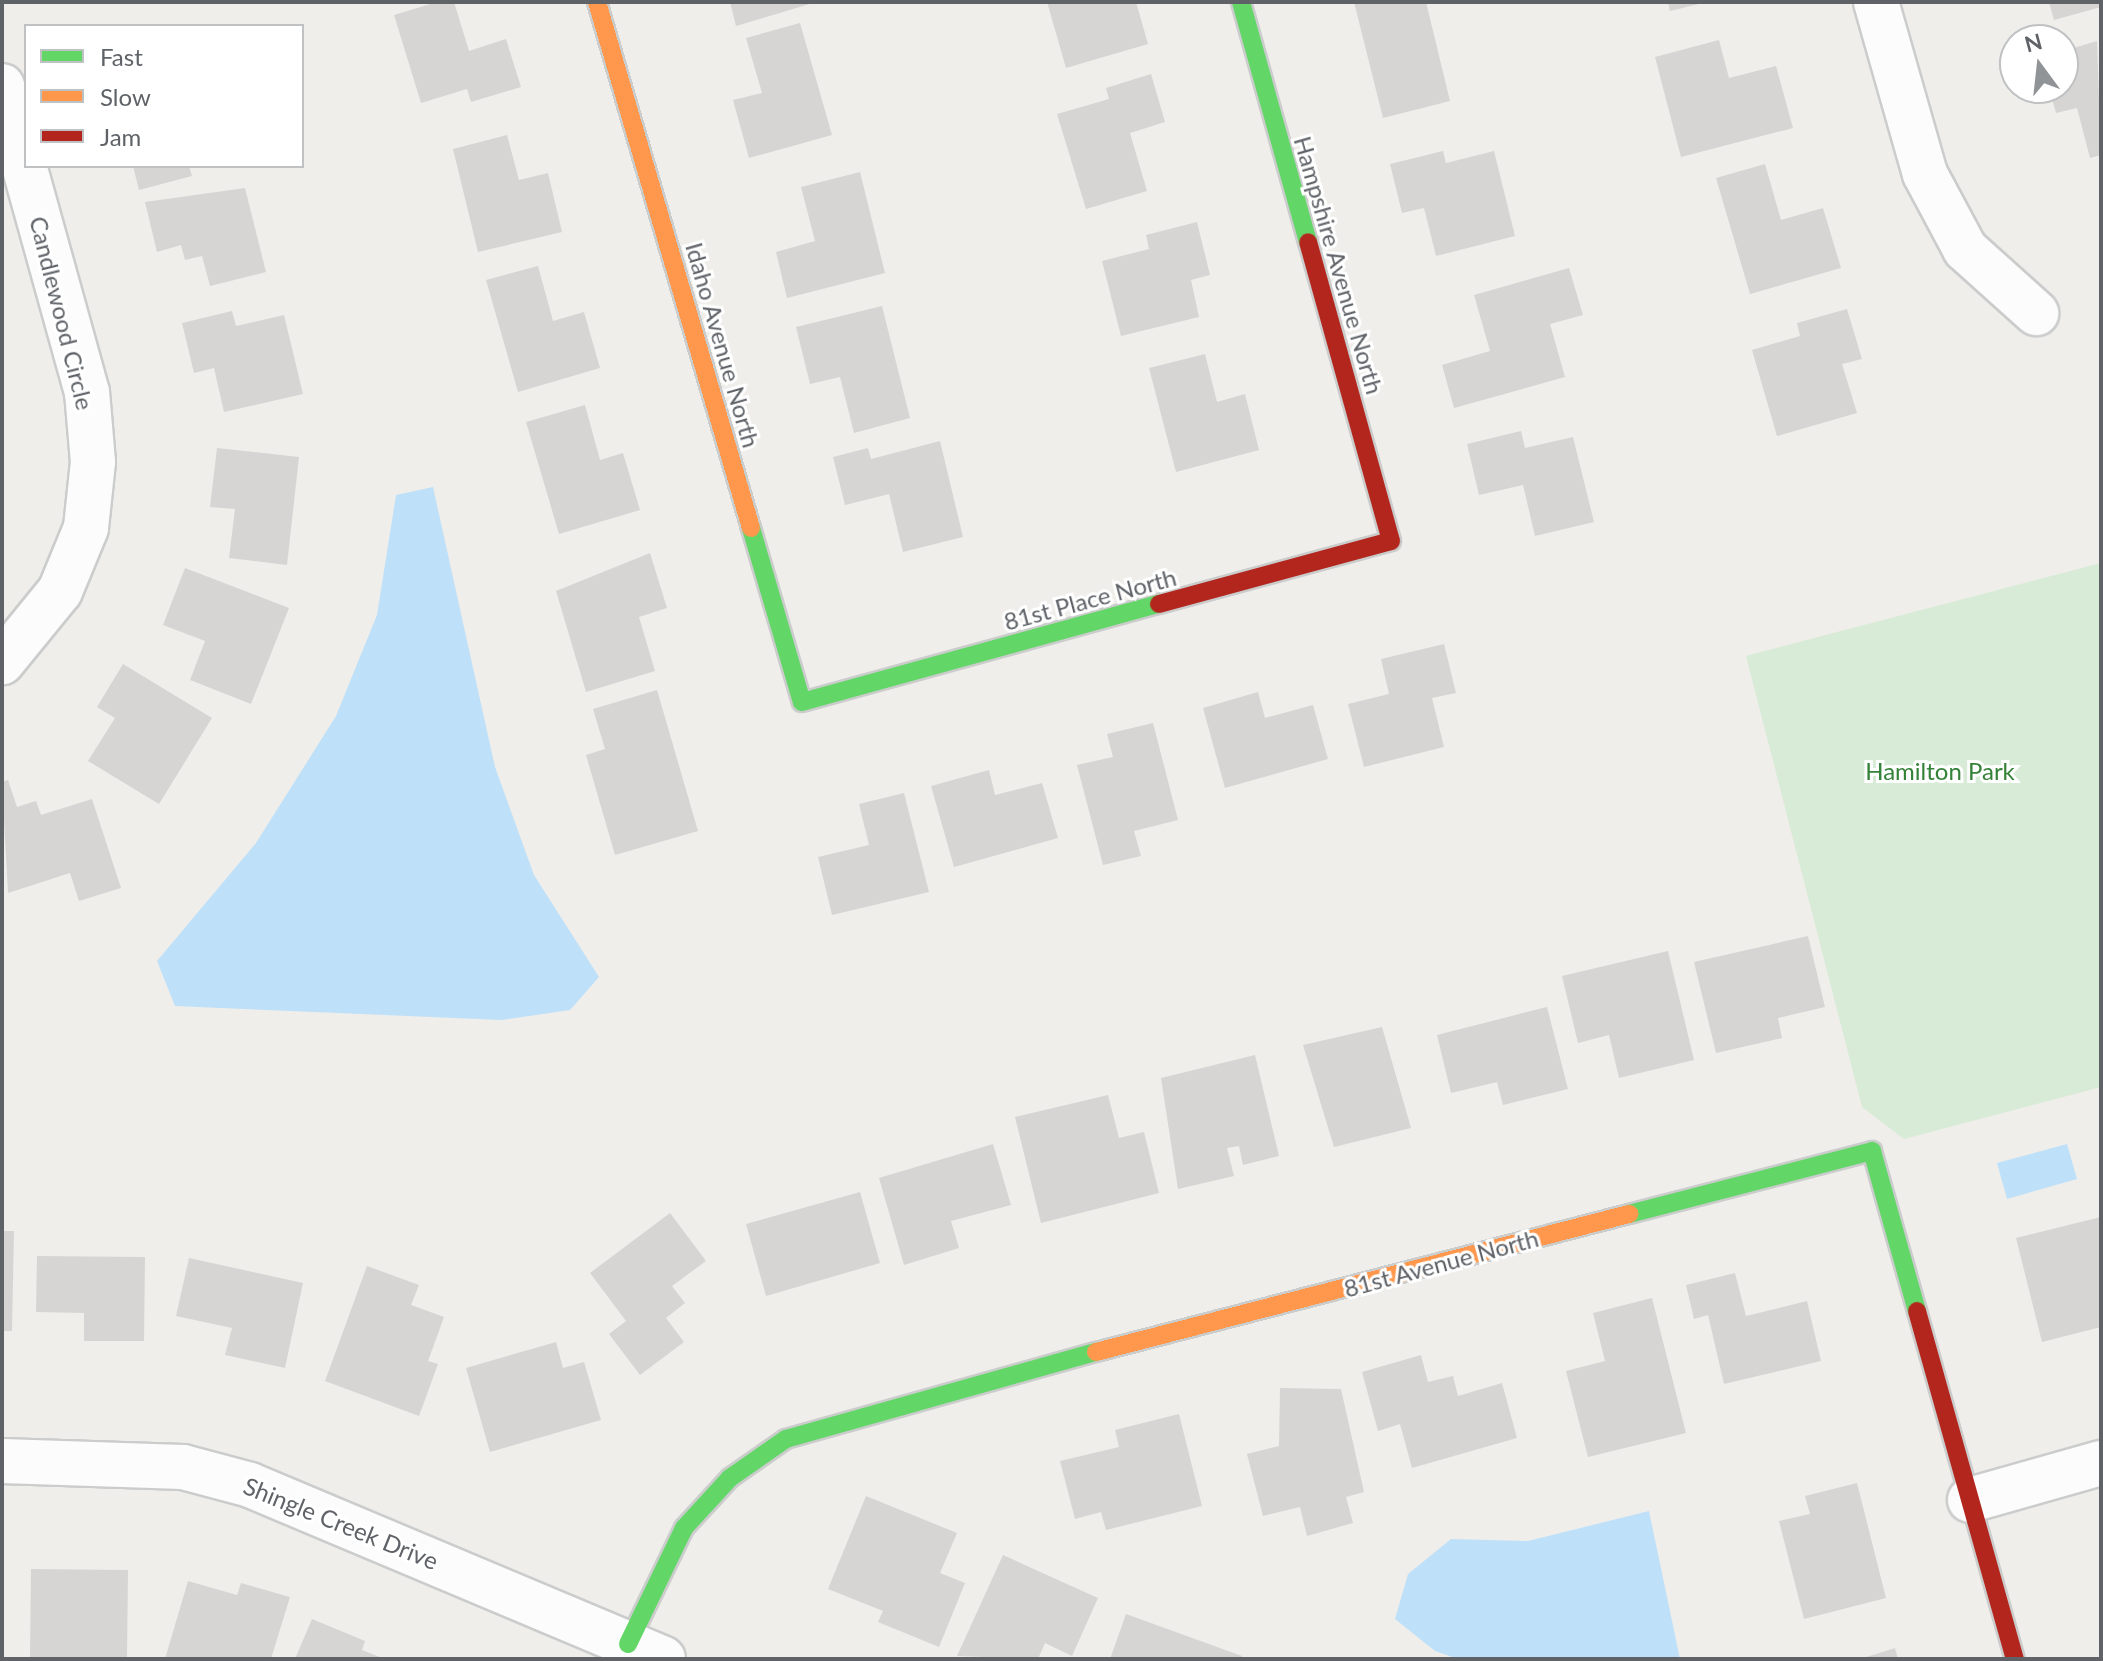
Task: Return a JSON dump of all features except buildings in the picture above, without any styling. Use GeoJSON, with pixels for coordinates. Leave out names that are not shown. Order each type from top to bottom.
{"type":"FeatureCollection","features":[{"type":"Feature","properties":{"kind":"street","name":"Idaho Avenue North"},"geometry":{"type":"LineString","coordinates":[[597,2],[802,702]]}},
{"type":"Feature","properties":{"kind":"street","name":"Hampshire Avenue North"},"geometry":{"type":"LineString","coordinates":[[1241,2],[1391,541]]}},
{"type":"Feature","properties":{"kind":"street"},"geometry":{"type":"LineString","coordinates":[[1876,2],[1925,174],[1965,249],[2036,313]]}},
{"type":"Feature","properties":{"kind":"street","name":"Candlewood Circle"},"geometry":{"type":"LineString","coordinates":[[2,86],[24,165]]}},
{"type":"Feature","properties":{"kind":"street","name":"Candlewood Circle"},"geometry":{"type":"LineString","coordinates":[[2,662],[60,591],[86,528],[93,462],[87,392],[25,168]]}},
{"type":"Feature","properties":{"kind":"street","name":"81st Place North"},"geometry":{"type":"LineString","coordinates":[[802,702],[1391,541]]}},
{"type":"Feature","properties":{"kind":"street","name":"81st Avenue North"},"geometry":{"type":"LineString","coordinates":[[645,1652],[684,1528],[730,1478],[786,1439],[855,1414],[1872,1151],[1970,1500]]}},
{"type":"Feature","properties":{"kind":"street","name":"Shingle Creek Drive"},"geometry":{"type":"LineString","coordinates":[[2,1461],[183,1467],[250,1485],[645,1652]]}},
{"type":"Feature","properties":{"kind":"street"},"geometry":{"type":"LineString","coordinates":[[2015,1659],[1970,1500],[2101,1463]]}},
{"type":"Feature","properties":{"kind":"green space","name":"Hamilton Park"},"geometry":{"type":"Polygon","coordinates":[[[2101,563],[2101,1087],[1904,1139],[1862,1107],[1746,656],[2101,563]]]}},
{"type":"Feature","properties":{"kind":"water"},"geometry":{"type":"Polygon","coordinates":[[[433,487],[495,767],[534,875],[599,977],[570,1010],[502,1020],[175,1006],[157,961],[256,843],[336,716],[377,615],[396,495],[433,487]]]}},
{"type":"Feature","properties":{"kind":"water"},"geometry":{"type":"Polygon","coordinates":[[[2067,1144],[2077,1179],[2007,1199],[1997,1163],[2067,1144]]]}},
{"type":"Feature","properties":{"kind":"water"},"geometry":{"type":"Polygon","coordinates":[[[1649,1511],[1680,1659],[1458,1659],[1435,1651],[1395,1619],[1408,1574],[1451,1539],[1528,1541],[1649,1511]]]}},
{"type":"Feature","properties":{"kind":"traffic: fast"},"geometry":{"type":"LineString","coordinates":[[1241,2],[1308,242]]}},
{"type":"Feature","properties":{"kind":"traffic: fast"},"geometry":{"type":"LineString","coordinates":[[751,528],[802,702],[1159,604]]}},
{"type":"Feature","properties":{"kind":"traffic: fast"},"geometry":{"type":"LineString","coordinates":[[1629,1214],[1872,1151],[1917,1311]]}},
{"type":"Feature","properties":{"kind":"traffic: fast"},"geometry":{"type":"LineString","coordinates":[[628,1644],[684,1528],[730,1478],[786,1439],[1096,1352]]}},
{"type":"Feature","properties":{"kind":"traffic: slow"},"geometry":{"type":"LineString","coordinates":[[597,2],[751,528]]}},
{"type":"Feature","properties":{"kind":"traffic: slow"},"geometry":{"type":"LineString","coordinates":[[1096,1352],[1629,1214]]}},
{"type":"Feature","properties":{"kind":"traffic: jam"},"geometry":{"type":"LineString","coordinates":[[1159,604],[1391,541],[1308,242]]}},
{"type":"Feature","properties":{"kind":"traffic: jam"},"geometry":{"type":"LineString","coordinates":[[1917,1311],[2015,1659]]}}]}
